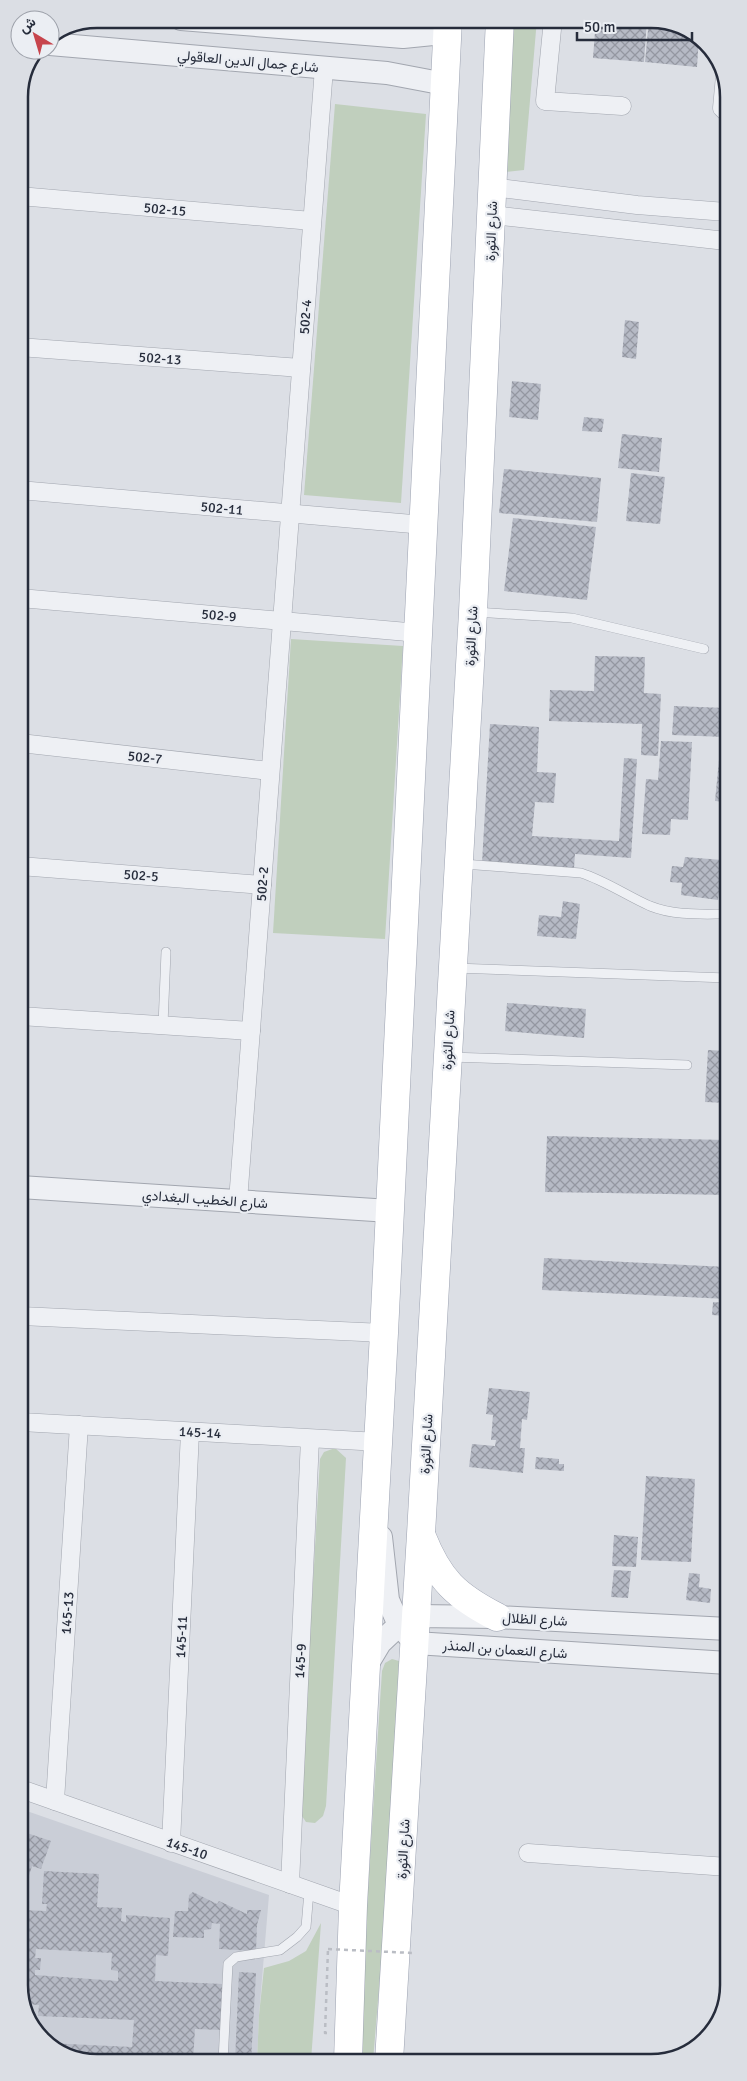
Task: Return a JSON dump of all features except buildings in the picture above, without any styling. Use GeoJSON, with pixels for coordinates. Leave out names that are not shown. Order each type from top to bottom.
{"type":"FeatureCollection","features":[{"type":"Feature","properties":{"kind":"main road"},"geometry":{"type":"LineString","coordinates":[[348,2053],[353,1906],[379,1442],[448,28]]}},
{"type":"Feature","properties":{"kind":"main road","name":"شارع الثورة"},"geometry":{"type":"LineString","coordinates":[[388,2054],[410,1628],[421,1534],[457,864],[473,612],[500,28]]}},
{"type":"Feature","properties":{"kind":"main road"},"geometry":{"type":"LineString","coordinates":[[421,1534],[432,1561],[449,1585],[471,1604],[497,1617]]}},
{"type":"Feature","properties":{"kind":"street"},"geometry":{"type":"LineString","coordinates":[[344,28],[390,36],[419,36],[438,28]]}},
{"type":"Feature","properties":{"kind":"street"},"geometry":{"type":"LineString","coordinates":[[552,28],[546,101],[622,106]]}},
{"type":"Feature","properties":{"kind":"street"},"geometry":{"type":"LineString","coordinates":[[387,72],[390,36]]}},
{"type":"Feature","properties":{"kind":"street","name":"شارع جمال الدين العاقولي"},"geometry":{"type":"LineString","coordinates":[[60,45],[387,72],[445,84]]}},
{"type":"Feature","properties":{"kind":"street","name":"502-4"},"geometry":{"type":"LineString","coordinates":[[286,567],[324,68]]}},
{"type":"Feature","properties":{"kind":"street"},"geometry":{"type":"LineString","coordinates":[[492,187],[637,205],[720,212]]}},
{"type":"Feature","properties":{"kind":"street","name":"502-15"},"geometry":{"type":"LineString","coordinates":[[28,197],[312,222]]}},
{"type":"Feature","properties":{"kind":"street"},"geometry":{"type":"LineString","coordinates":[[492,215],[720,240]]}},
{"type":"Feature","properties":{"kind":"street","name":"502-13"},"geometry":{"type":"LineString","coordinates":[[28,348],[301,368]]}},
{"type":"Feature","properties":{"kind":"street","name":"502-11"},"geometry":{"type":"LineString","coordinates":[[28,491],[424,525]]}},
{"type":"Feature","properties":{"kind":"street","name":"502-2"},"geometry":{"type":"LineString","coordinates":[[238,1201],[286,567]]}},
{"type":"Feature","properties":{"kind":"street","name":"502-9"},"geometry":{"type":"LineString","coordinates":[[28,599],[419,633]]}},
{"type":"Feature","properties":{"kind":"street","name":"502-7"},"geometry":{"type":"LineString","coordinates":[[28,744],[270,771]]}},
{"type":"Feature","properties":{"kind":"street","name":"502-5"},"geometry":{"type":"LineString","coordinates":[[28,867],[262,885]]}},
{"type":"Feature","properties":{"kind":"street"},"geometry":{"type":"LineString","coordinates":[[28,1017],[250,1031]]}},
{"type":"Feature","properties":{"kind":"street","name":"شارع الخطيب البغدادي"},"geometry":{"type":"LineString","coordinates":[[28,1188],[390,1211]]}},
{"type":"Feature","properties":{"kind":"street"},"geometry":{"type":"LineString","coordinates":[[28,1316],[384,1333]]}},
{"type":"Feature","properties":{"kind":"street","name":"145-14"},"geometry":{"type":"LineString","coordinates":[[28,1422],[379,1442]]}},
{"type":"Feature","properties":{"kind":"street","name":"145-13"},"geometry":{"type":"LineString","coordinates":[[55,1801],[79,1425]]}},
{"type":"Feature","properties":{"kind":"street","name":"145-11"},"geometry":{"type":"LineString","coordinates":[[171,1843],[190,1432]]}},
{"type":"Feature","properties":{"kind":"street","name":"145-9"},"geometry":{"type":"LineString","coordinates":[[290,1884],[310,1439]]}},
{"type":"Feature","properties":{"kind":"street"},"geometry":{"type":"LineString","coordinates":[[365,1668],[380,1642],[410,1628],[388,1600],[383,1544],[375,1520]]}},
{"type":"Feature","properties":{"kind":"street","name":"شارع الظلال"},"geometry":{"type":"LineString","coordinates":[[410,1628],[497,1617],[720,1629]]}},
{"type":"Feature","properties":{"kind":"street","name":"شارع النعمان بن المنذر"},"geometry":{"type":"LineString","coordinates":[[410,1628],[720,1662]]}},
{"type":"Feature","properties":{"kind":"street","name":"145-10"},"geometry":{"type":"LineString","coordinates":[[28,1791],[353,1906]]}},
{"type":"Feature","properties":{"kind":"street"},"geometry":{"type":"LineString","coordinates":[[528,1853],[720,1866]]}},
{"type":"Feature","properties":{"kind":"lane"},"geometry":{"type":"LineString","coordinates":[[473,612],[572,618],[704,649]]}},
{"type":"Feature","properties":{"kind":"lane"},"geometry":{"type":"LineString","coordinates":[[457,864],[581,873],[597,878],[652,906],[682,914],[720,914]]}},
{"type":"Feature","properties":{"kind":"lane"},"geometry":{"type":"LineString","coordinates":[[163,1025],[166,952]]}},
{"type":"Feature","properties":{"kind":"lane"},"geometry":{"type":"LineString","coordinates":[[452,968],[720,978]]}},
{"type":"Feature","properties":{"kind":"lane"},"geometry":{"type":"LineString","coordinates":[[447,1057],[687,1065]]}},
{"type":"Feature","properties":{"kind":"lane"},"geometry":{"type":"LineString","coordinates":[[223,2053],[228,1964],[236,1957],[280,1950],[298,1937],[306,1927],[309,1891]]}},
{"type":"Feature","properties":{"kind":"path"},"geometry":{"type":"LineString","coordinates":[[325,2033],[328,1949],[412,1953]]}},
{"type":"Feature","properties":{"kind":"shaded area"},"geometry":{"type":"Polygon","coordinates":[[[28,1811],[269,1895],[257,2053],[92,2053],[74,2050],[55,2039],[39,2023],[28,1993],[28,1811]]]}},
{"type":"Feature","properties":{"kind":"green space"},"geometry":{"type":"Polygon","coordinates":[[[513,28],[536,28],[524,170],[505,172],[513,28]]]}},
{"type":"Feature","properties":{"kind":"green space"},"geometry":{"type":"Polygon","coordinates":[[[335,104],[426,114],[401,503],[304,495],[335,104]]]}},
{"type":"Feature","properties":{"kind":"green space"},"geometry":{"type":"Polygon","coordinates":[[[291,639],[403,646],[385,939],[273,933],[291,639]]]}},
{"type":"Feature","properties":{"kind":"green space"},"geometry":{"type":"Polygon","coordinates":[[[335,1448],[346,1458],[326,1806],[323,1816],[315,1823],[306,1822],[300,1813],[320,1459],[324,1452],[335,1448]]]}},
{"type":"Feature","properties":{"kind":"green space"},"geometry":{"type":"Polygon","coordinates":[[[392,1659],[399,1661],[384,1928],[374,2054],[357,2053],[382,1671],[385,1663],[392,1659]]]}},
{"type":"Feature","properties":{"kind":"green space"},"geometry":{"type":"Polygon","coordinates":[[[321,1923],[312,2053],[257,2053],[264,1968],[289,1961],[306,1951],[321,1923]]]}}]}
